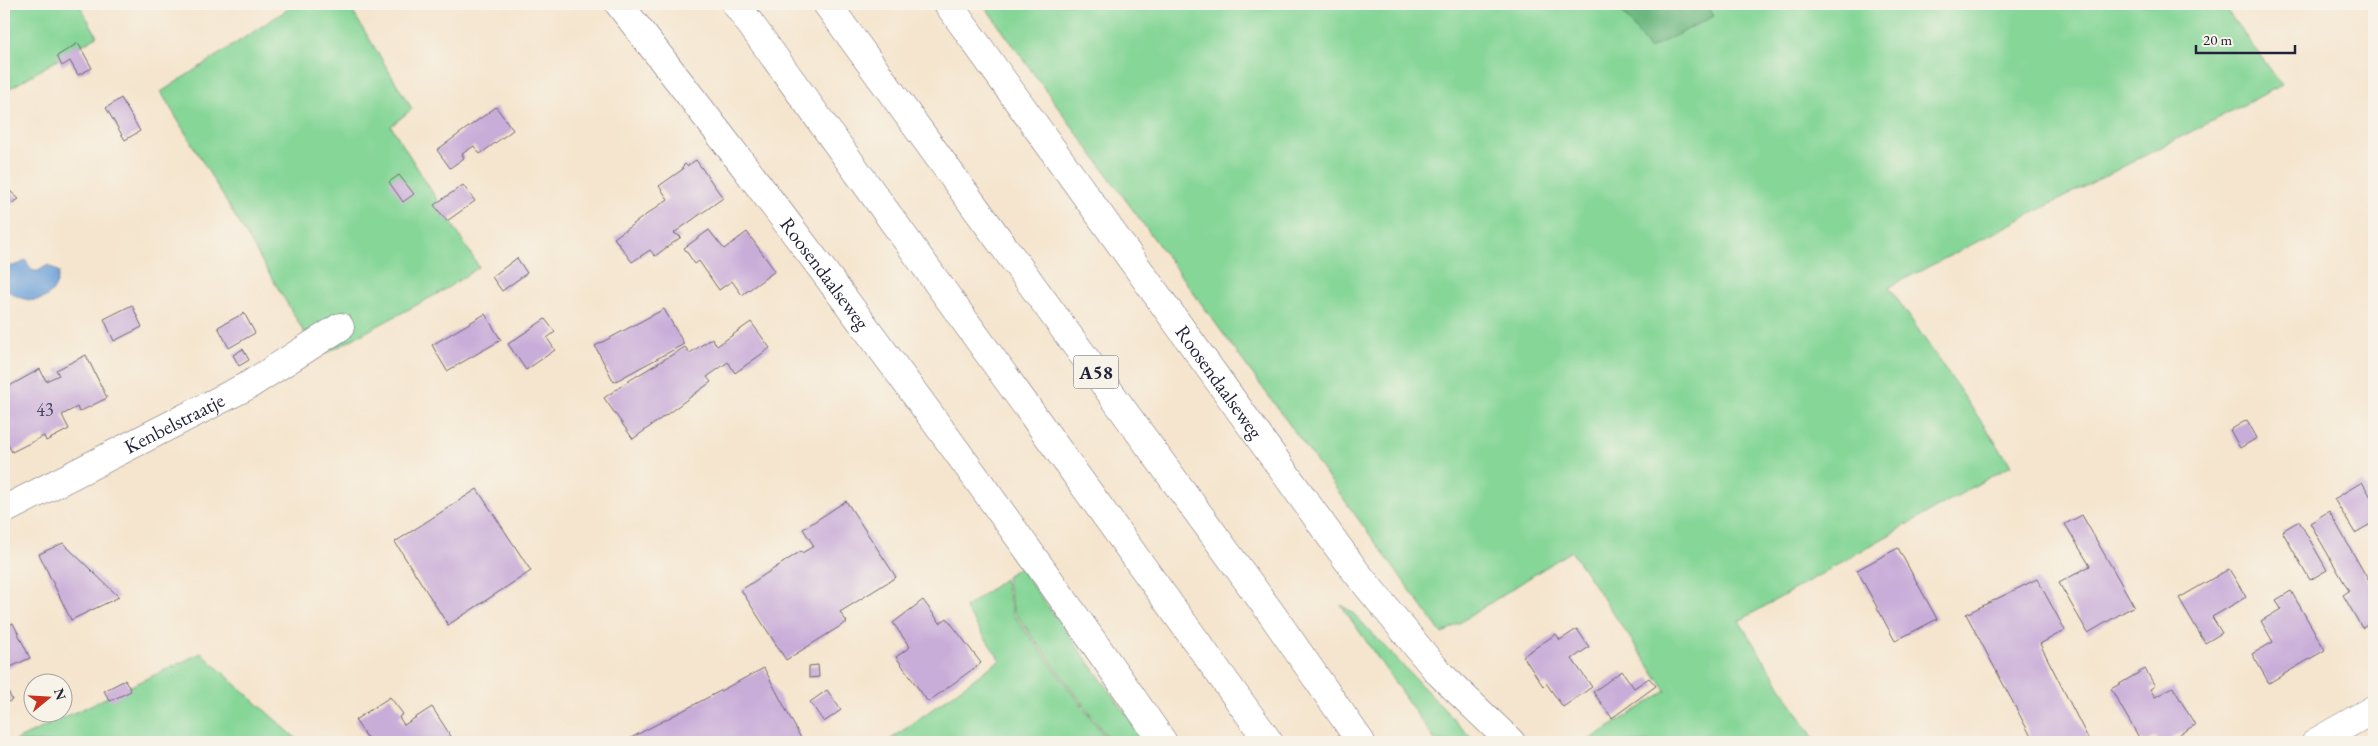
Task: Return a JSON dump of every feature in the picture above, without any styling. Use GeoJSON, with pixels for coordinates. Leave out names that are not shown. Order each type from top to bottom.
{"type":"FeatureCollection","features":[{"type":"Feature","properties":{"kind":"main road","name":"Roosendaalseweg"},"geometry":{"type":"LineString","coordinates":[[619,4],[889,359],[1092,640],[1163,742]]}},
{"type":"Feature","properties":{"kind":"main road"},"geometry":{"type":"LineString","coordinates":[[736,4],[1269,742]]}},
{"type":"Feature","properties":{"kind":"main road","name":"A58"},"geometry":{"type":"LineString","coordinates":[[827,4],[1260,597],[1361,742]]}},
{"type":"Feature","properties":{"kind":"main road","name":"Roosendaalseweg"},"geometry":{"type":"LineString","coordinates":[[948,4],[1356,572],[1438,672],[1511,742]]}},
{"type":"Feature","properties":{"kind":"main road","name":"Kenbelstraatje"},"geometry":{"type":"LineString","coordinates":[[4,510],[249,385],[340,327]]}},
{"type":"Feature","properties":{"kind":"main road"},"geometry":{"type":"LineString","coordinates":[[2316,742],[2374,709]]}},
{"type":"Feature","properties":{"kind":"green space"},"geometry":{"type":"Polygon","coordinates":[[[4,4],[79,4],[97,36],[4,92],[4,4]]]}},
{"type":"Feature","properties":{"kind":"green space"},"geometry":{"type":"Polygon","coordinates":[[[296,4],[348,4],[412,109],[391,126],[479,267],[441,292],[319,357],[161,92],[296,4]]]}},
{"type":"Feature","properties":{"kind":"green space"},"geometry":{"type":"Polygon","coordinates":[[[983,4],[1617,4],[1649,48],[1713,15],[1707,4],[2222,4],[2282,85],[1889,287],[2011,465],[1739,621],[1816,742],[1586,742],[1666,691],[1571,551],[1442,634],[983,4]]]}},
{"type":"Feature","properties":{"kind":"green space"},"geometry":{"type":"Polygon","coordinates":[[[1617,4],[1707,4],[1714,16],[1649,49],[1617,4]]]}},
{"type":"Feature","properties":{"kind":"green space"},"geometry":{"type":"Polygon","coordinates":[[[1019,567],[1147,742],[1111,742],[1014,612],[1006,577],[1019,567]]]}},
{"type":"Feature","properties":{"kind":"green space"},"geometry":{"type":"Polygon","coordinates":[[[1004,579],[1013,614],[1109,742],[887,742],[1000,660],[965,608],[1004,579]]]}},
{"type":"Feature","properties":{"kind":"green space"},"geometry":{"type":"Polygon","coordinates":[[[1341,605],[1352,612],[1475,742],[1436,742],[1341,605]]]}},
{"type":"Feature","properties":{"kind":"green space"},"geometry":{"type":"Polygon","coordinates":[[[201,653],[300,742],[12,742],[50,724],[72,724],[72,714],[201,653]]]}},
{"type":"Feature","properties":{"kind":"water"},"geometry":{"type":"Polygon","coordinates":[[[25,260],[33,271],[38,271],[48,265],[59,272],[57,283],[52,292],[46,297],[38,300],[21,298],[4,287],[4,268],[20,264],[25,260]]]}},
{"type":"Feature","properties":{"kind":"building"},"geometry":{"type":"Polygon","coordinates":[[[78,43],[92,68],[78,75],[70,61],[62,66],[57,56],[78,43]]]}},
{"type":"Feature","properties":{"kind":"building"},"geometry":{"type":"Polygon","coordinates":[[[121,98],[140,131],[125,140],[106,108],[121,98]]]}},
{"type":"Feature","properties":{"kind":"building"},"geometry":{"type":"Polygon","coordinates":[[[496,107],[513,130],[480,154],[474,146],[462,154],[464,158],[450,168],[437,150],[496,107]]]}},
{"type":"Feature","properties":{"kind":"building"},"geometry":{"type":"Polygon","coordinates":[[[696,160],[723,198],[674,233],[681,237],[655,256],[650,250],[632,262],[614,238],[668,199],[659,186],[683,169],[682,167],[685,164],[687,166],[696,160]]]}},
{"type":"Feature","properties":{"kind":"building"},"geometry":{"type":"Polygon","coordinates":[[[399,175],[414,194],[403,202],[389,182],[399,175]]]}},
{"type":"Feature","properties":{"kind":"building"},"geometry":{"type":"Polygon","coordinates":[[[463,185],[475,201],[447,221],[434,205],[463,185]]]}},
{"type":"Feature","properties":{"kind":"building"},"geometry":{"type":"Polygon","coordinates":[[[10,191],[19,199],[4,208],[4,194],[10,191]]]}},
{"type":"Feature","properties":{"kind":"building"},"geometry":{"type":"Polygon","coordinates":[[[709,230],[724,249],[747,232],[775,271],[742,295],[732,281],[719,290],[699,261],[695,264],[684,248],[709,230]]]}},
{"type":"Feature","properties":{"kind":"building"},"geometry":{"type":"Polygon","coordinates":[[[517,258],[527,273],[502,291],[492,277],[517,258]]]}},
{"type":"Feature","properties":{"kind":"building"},"geometry":{"type":"Polygon","coordinates":[[[132,305],[142,327],[114,341],[104,319],[132,305]]]}},
{"type":"Feature","properties":{"kind":"building"},"geometry":{"type":"Polygon","coordinates":[[[664,309],[684,344],[614,382],[595,346],[664,309]]]}},
{"type":"Feature","properties":{"kind":"building"},"geometry":{"type":"Polygon","coordinates":[[[244,313],[255,333],[229,348],[218,327],[244,313]]]}},
{"type":"Feature","properties":{"kind":"building"},"geometry":{"type":"Polygon","coordinates":[[[485,314],[501,340],[447,371],[432,345],[485,314]]]}},
{"type":"Feature","properties":{"kind":"building"},"geometry":{"type":"Polygon","coordinates":[[[545,319],[555,332],[547,338],[555,350],[526,370],[508,344],[545,319]]]}},
{"type":"Feature","properties":{"kind":"building"},"geometry":{"type":"Polygon","coordinates":[[[751,322],[770,348],[735,373],[728,362],[707,377],[711,382],[633,439],[604,398],[685,347],[690,353],[712,338],[717,346],[751,322]]]}},
{"type":"Feature","properties":{"kind":"building"},"geometry":{"type":"Polygon","coordinates":[[[243,349],[249,360],[239,366],[233,355],[243,349]]]}},
{"type":"Feature","properties":{"kind":"building"},"geometry":{"type":"Polygon","coordinates":[[[86,355],[107,398],[79,412],[77,407],[62,415],[69,429],[46,441],[44,436],[12,452],[4,437],[4,389],[40,369],[46,381],[59,375],[56,370],[86,355]]]}},
{"type":"Feature","properties":{"kind":"building"},"geometry":{"type":"Polygon","coordinates":[[[2247,420],[2257,438],[2240,448],[2230,430],[2247,420]]]}},
{"type":"Feature","properties":{"kind":"building"},"geometry":{"type":"Polygon","coordinates":[[[2362,482],[2374,502],[2374,522],[2355,533],[2334,499],[2362,482]]]}},
{"type":"Feature","properties":{"kind":"building"},"geometry":{"type":"Polygon","coordinates":[[[477,489],[531,571],[448,625],[395,542],[477,489]]]}},
{"type":"Feature","properties":{"kind":"building"},"geometry":{"type":"Polygon","coordinates":[[[846,501],[896,577],[840,612],[847,622],[786,660],[741,590],[801,551],[802,553],[814,546],[803,529],[846,501]]]}},
{"type":"Feature","properties":{"kind":"building"},"geometry":{"type":"Polygon","coordinates":[[[2329,511],[2374,590],[2374,621],[2362,628],[2343,595],[2349,591],[2310,523],[2329,511]]]}},
{"type":"Feature","properties":{"kind":"building"},"geometry":{"type":"Polygon","coordinates":[[[2082,515],[2134,606],[2088,633],[2059,583],[2090,566],[2065,524],[2082,515]]]}},
{"type":"Feature","properties":{"kind":"building"},"geometry":{"type":"Polygon","coordinates":[[[2299,521],[2327,570],[2310,580],[2282,531],[2299,521]]]}},
{"type":"Feature","properties":{"kind":"building"},"geometry":{"type":"Polygon","coordinates":[[[63,543],[119,597],[71,620],[39,554],[63,543]]]}},
{"type":"Feature","properties":{"kind":"building"},"geometry":{"type":"Polygon","coordinates":[[[1898,548],[1937,619],[1895,641],[1857,570],[1898,548]]]}},
{"type":"Feature","properties":{"kind":"building"},"geometry":{"type":"Polygon","coordinates":[[[2229,569],[2246,597],[2212,617],[2222,633],[2205,643],[2179,598],[2229,569]]]}},
{"type":"Feature","properties":{"kind":"building"},"geometry":{"type":"Polygon","coordinates":[[[2037,579],[2065,630],[2040,644],[2090,742],[2034,742],[1966,614],[2037,579]]]}},
{"type":"Feature","properties":{"kind":"building"},"geometry":{"type":"Polygon","coordinates":[[[2291,591],[2325,650],[2269,683],[2252,654],[2273,642],[2261,621],[2281,609],[2276,600],[2291,591]]]}},
{"type":"Feature","properties":{"kind":"building"},"geometry":{"type":"Polygon","coordinates":[[[923,600],[940,623],[947,618],[981,663],[928,702],[896,657],[910,647],[893,623],[923,600]]]}},
{"type":"Feature","properties":{"kind":"building"},"geometry":{"type":"Polygon","coordinates":[[[13,623],[30,658],[4,670],[4,628],[13,623]]]}},
{"type":"Feature","properties":{"kind":"building"},"geometry":{"type":"Polygon","coordinates":[[[1577,629],[1589,647],[1572,659],[1592,687],[1563,707],[1546,683],[1543,686],[1523,656],[1556,634],[1560,640],[1577,629]]]}},
{"type":"Feature","properties":{"kind":"building"},"geometry":{"type":"Polygon","coordinates":[[[818,665],[819,677],[809,678],[809,666],[818,665]]]}},
{"type":"Feature","properties":{"kind":"building"},"geometry":{"type":"Polygon","coordinates":[[[764,668],[803,742],[623,742],[764,668]]]}},
{"type":"Feature","properties":{"kind":"building"},"geometry":{"type":"Polygon","coordinates":[[[2145,669],[2155,686],[2150,689],[2155,697],[2173,687],[2195,725],[2166,742],[2159,742],[2156,737],[2147,742],[2141,741],[2111,689],[2145,669]]]}},
{"type":"Feature","properties":{"kind":"building"},"geometry":{"type":"Polygon","coordinates":[[[1622,671],[1634,688],[1649,678],[1656,686],[1612,718],[1593,692],[1622,671]]]}},
{"type":"Feature","properties":{"kind":"building"},"geometry":{"type":"Polygon","coordinates":[[[125,680],[131,691],[110,701],[104,691],[125,680]]]}},
{"type":"Feature","properties":{"kind":"building"},"geometry":{"type":"Polygon","coordinates":[[[4,682],[12,700],[4,704],[4,682]]]}},
{"type":"Feature","properties":{"kind":"building"},"geometry":{"type":"Polygon","coordinates":[[[827,690],[841,710],[824,722],[810,702],[827,690]]]}},
{"type":"Feature","properties":{"kind":"building"},"geometry":{"type":"Polygon","coordinates":[[[390,697],[403,714],[399,717],[404,725],[432,707],[452,738],[446,742],[370,742],[355,720],[390,697]]]}}]}
